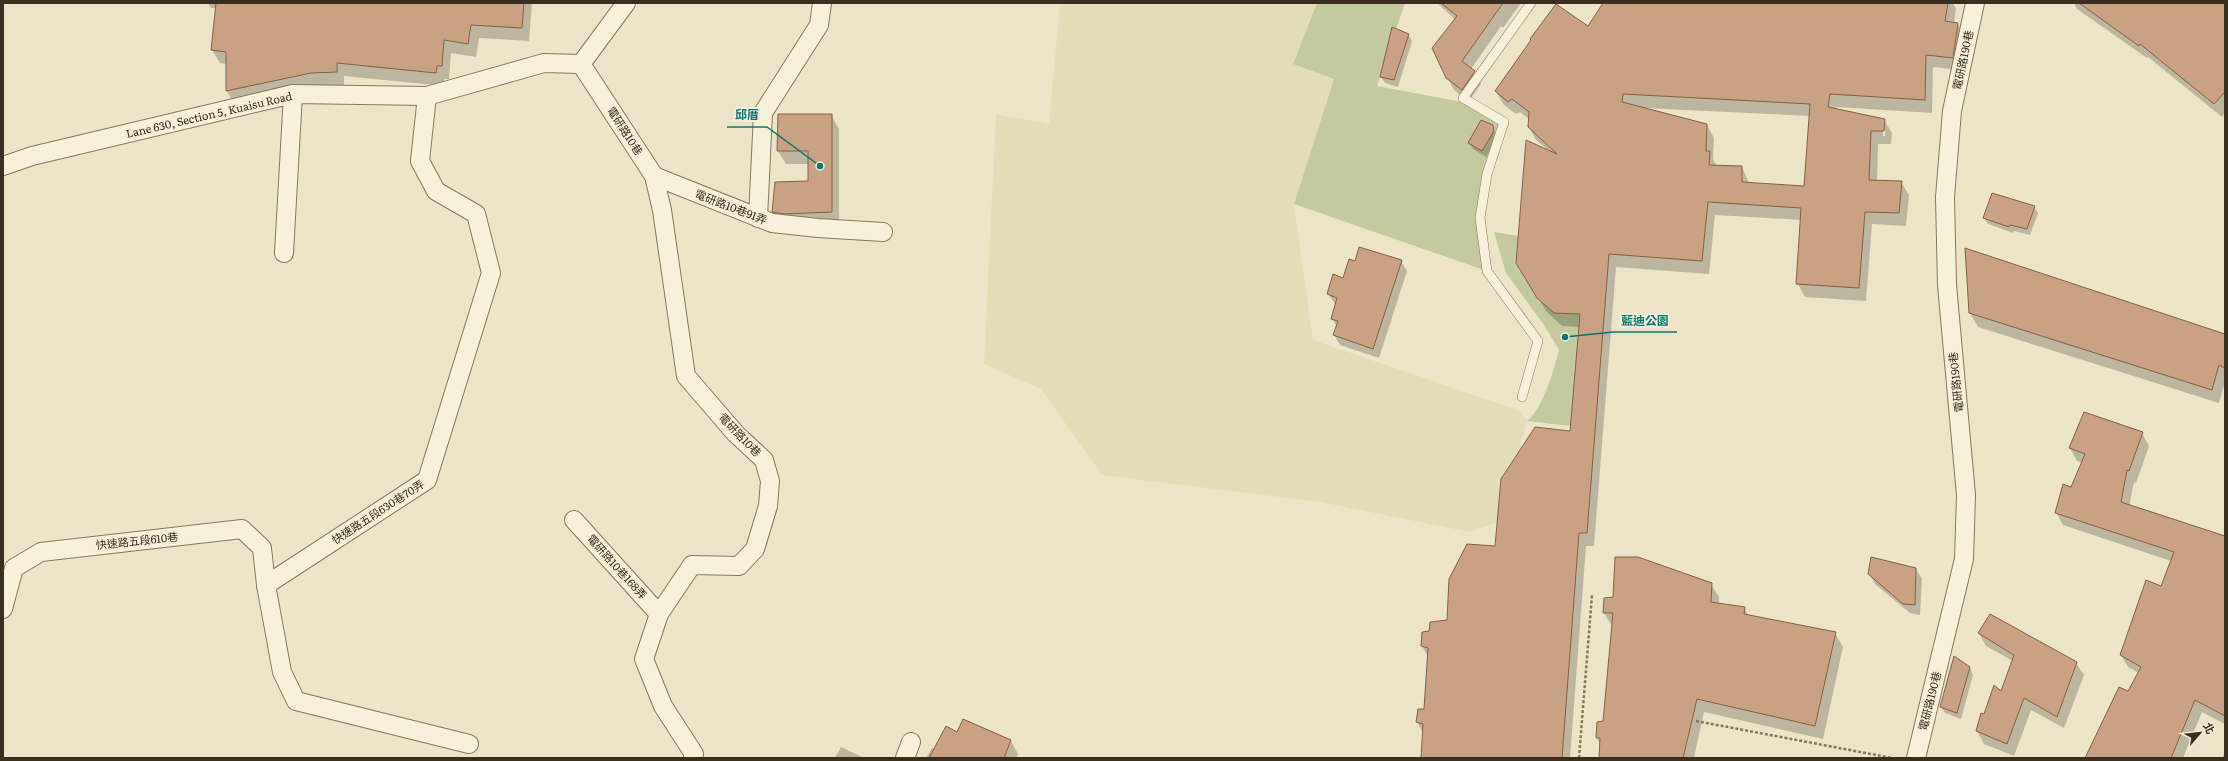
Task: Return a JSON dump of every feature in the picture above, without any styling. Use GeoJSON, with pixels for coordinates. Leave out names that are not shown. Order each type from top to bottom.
{"type":"FeatureCollection","features":[{"type":"Feature","properties":{"kind":"street"},"geometry":{"type":"LineString","coordinates":[[581,64],[626,3]]}},
{"type":"Feature","properties":{"kind":"street"},"geometry":{"type":"LineString","coordinates":[[758,218],[763,113],[819,26],[822,3]]}},
{"type":"Feature","properties":{"kind":"street","name":"電研路190巷"},"geometry":{"type":"LineString","coordinates":[[1916,758],[1964,559],[1966,495],[1947,285],[1945,197],[1952,111],[1975,3]]}},
{"type":"Feature","properties":{"kind":"street","name":"Lane 630, Section 5, Kuaisu Road"},"geometry":{"type":"LineString","coordinates":[[3,166],[32,156],[293,94],[427,96],[544,62],[581,64]]}},
{"type":"Feature","properties":{"kind":"street","name":"電研路10巷"},"geometry":{"type":"LineString","coordinates":[[581,64],[654,176],[662,210],[686,376],[736,434],[764,460],[770,481],[768,506],[755,549],[739,566],[692,565],[659,614],[644,659],[663,706],[694,754],[693,758]]}},
{"type":"Feature","properties":{"kind":"street"},"geometry":{"type":"LineString","coordinates":[[284,253],[293,94]]}},
{"type":"Feature","properties":{"kind":"street","name":"快速路五段630巷70弄"},"geometry":{"type":"LineString","coordinates":[[266,585],[427,480],[491,273],[476,214],[436,191],[420,161],[427,96]]}},
{"type":"Feature","properties":{"kind":"street","name":"電研路10巷91弄"},"geometry":{"type":"LineString","coordinates":[[654,176],[772,223],[818,228],[883,232]]}},
{"type":"Feature","properties":{"kind":"street","name":"電研路10巷168弄"},"geometry":{"type":"LineString","coordinates":[[574,520],[659,614]]}},
{"type":"Feature","properties":{"kind":"street","name":"快速路五段610巷"},"geometry":{"type":"LineString","coordinates":[[3,609],[14,568],[41,552],[242,529],[262,548],[266,585]]}},
{"type":"Feature","properties":{"kind":"street"},"geometry":{"type":"LineString","coordinates":[[266,585],[282,672],[296,701],[469,744]]}},
{"type":"Feature","properties":{"kind":"lane"},"geometry":{"type":"LineString","coordinates":[[1522,398],[1538,341],[1487,271],[1480,218],[1487,174],[1504,122],[1464,98],[1531,3]]}},
{"type":"Feature","properties":{"kind":"path"},"geometry":{"type":"LineString","coordinates":[[1579,758],[1592,595]]}},
{"type":"Feature","properties":{"kind":"path"},"geometry":{"type":"LineString","coordinates":[[1696,721],[1892,758]]}},
{"type":"Feature","properties":{"kind":"shaded area"},"geometry":{"type":"Polygon","coordinates":[[[1060,3],[1317,3],[1293,64],[1334,79],[1294,204],[1313,340],[1518,410],[1527,421],[1501,521],[1470,532],[1320,502],[1102,475],[1041,389],[984,364],[996,114],[1049,124],[1060,3]]]}},
{"type":"Feature","properties":{"kind":"green space"},"geometry":{"type":"Polygon","coordinates":[[[1317,3],[1405,3],[1377,86],[1478,105],[1504,122],[1480,218],[1487,271],[1294,204],[1334,79],[1293,64],[1317,3]]]}},
{"type":"Feature","properties":{"kind":"green space"},"geometry":{"type":"Polygon","coordinates":[[[1494,232],[1518,236],[1516,263],[1537,298],[1554,313],[1580,314],[1571,426],[1527,421],[1538,408],[1543,398],[1551,378],[1559,350],[1544,325],[1506,273],[1494,232]]]}},
{"type":"Feature","properties":{"kind":"building"},"geometry":{"type":"Polygon","coordinates":[[[216,3],[524,3],[522,28],[471,25],[468,44],[444,40],[442,66],[437,66],[436,73],[337,63],[337,72],[311,73],[226,91],[226,52],[211,50],[216,3]]]}},
{"type":"Feature","properties":{"kind":"building"},"geometry":{"type":"Polygon","coordinates":[[[1441,3],[1503,3],[1462,61],[1475,71],[1462,90],[1446,78],[1432,48],[1457,16],[1441,3]]]}},
{"type":"Feature","properties":{"kind":"building"},"geometry":{"type":"Polygon","coordinates":[[[1603,3],[1948,3],[1945,21],[1958,23],[1953,58],[1926,55],[1925,100],[1830,94],[1828,107],[1885,119],[1884,131],[1871,131],[1869,180],[1902,181],[1899,213],[1865,212],[1859,288],[1796,284],[1801,208],[1708,202],[1702,261],[1609,254],[1587,533],[1579,533],[1562,758],[1421,758],[1423,724],[1416,722],[1418,709],[1424,709],[1428,648],[1421,646],[1422,632],[1429,631],[1430,622],[1447,620],[1449,579],[1467,544],[1495,546],[1501,479],[1535,427],[1570,431],[1580,314],[1554,313],[1537,298],[1516,263],[1526,140],[1557,154],[1528,127],[1529,112],[1512,99],[1508,102],[1495,91],[1556,4],[1588,26],[1603,3]],[[1623,94],[1622,102],[1707,124],[1706,151],[1710,151],[1709,165],[1742,166],[1742,182],[1804,186],[1810,104],[1623,94]]]}},
{"type":"Feature","properties":{"kind":"building"},"geometry":{"type":"Polygon","coordinates":[[[2079,3],[2225,3],[2225,92],[2214,104],[2140,44],[2139,46],[2079,3]]]}},
{"type":"Feature","properties":{"kind":"building"},"geometry":{"type":"Polygon","coordinates":[[[1392,27],[1409,34],[1394,80],[1380,77],[1392,27]]]}},
{"type":"Feature","properties":{"kind":"building"},"geometry":{"type":"Polygon","coordinates":[[[778,114],[832,114],[832,212],[785,214],[772,212],[775,182],[808,181],[808,151],[777,151],[778,114]]]}},
{"type":"Feature","properties":{"kind":"building"},"geometry":{"type":"Polygon","coordinates":[[[1481,120],[1493,125],[1494,131],[1482,151],[1468,143],[1481,120]]]}},
{"type":"Feature","properties":{"kind":"building"},"geometry":{"type":"Polygon","coordinates":[[[1992,193],[2035,206],[2027,229],[2010,225],[2009,227],[1983,218],[1992,193]]]}},
{"type":"Feature","properties":{"kind":"building"},"geometry":{"type":"Polygon","coordinates":[[[1359,247],[1402,260],[1373,349],[1333,335],[1338,321],[1331,319],[1337,298],[1327,294],[1333,274],[1343,278],[1349,259],[1355,261],[1359,247]]]}},
{"type":"Feature","properties":{"kind":"building"},"geometry":{"type":"Polygon","coordinates":[[[1965,248],[2225,334],[2225,368],[2219,365],[2212,390],[1969,313],[1965,248]]]}},
{"type":"Feature","properties":{"kind":"building"},"geometry":{"type":"Polygon","coordinates":[[[2084,412],[2143,432],[2129,471],[2127,470],[2121,502],[2225,536],[2225,716],[2195,700],[2171,758],[2085,758],[2119,687],[2128,691],[2141,667],[2120,655],[2146,580],[2161,586],[2174,552],[2055,513],[2063,484],[2071,487],[2085,454],[2069,448],[2084,412]]]}},
{"type":"Feature","properties":{"kind":"building"},"geometry":{"type":"Polygon","coordinates":[[[1615,557],[1638,557],[1712,583],[1711,602],[1745,607],[1744,614],[1836,632],[1815,726],[1697,699],[1683,758],[1599,758],[1600,738],[1596,738],[1597,722],[1603,721],[1613,613],[1603,613],[1604,598],[1613,597],[1615,557]]]}},
{"type":"Feature","properties":{"kind":"building"},"geometry":{"type":"Polygon","coordinates":[[[1871,557],[1916,568],[1915,605],[1903,604],[1868,574],[1871,557]]]}},
{"type":"Feature","properties":{"kind":"building"},"geometry":{"type":"Polygon","coordinates":[[[1990,614],[2077,662],[2057,717],[2024,698],[2007,744],[1976,731],[1981,713],[1984,714],[1994,685],[2001,691],[2014,655],[1978,633],[1990,614]]]}},
{"type":"Feature","properties":{"kind":"building"},"geometry":{"type":"Polygon","coordinates":[[[1954,656],[1970,667],[1957,713],[1940,707],[1954,656]]]}},
{"type":"Feature","properties":{"kind":"building"},"geometry":{"type":"Polygon","coordinates":[[[963,719],[1011,740],[1004,758],[929,758],[946,726],[957,732],[963,719]]]}},
{"type":"Feature","properties":{"kind":"place","name":"邱厝"},"geometry":{"type":"Point","coordinates":[820,166]}},
{"type":"Feature","properties":{"kind":"place","name":"藍迪公園"},"geometry":{"type":"Point","coordinates":[1565,337]}}]}
